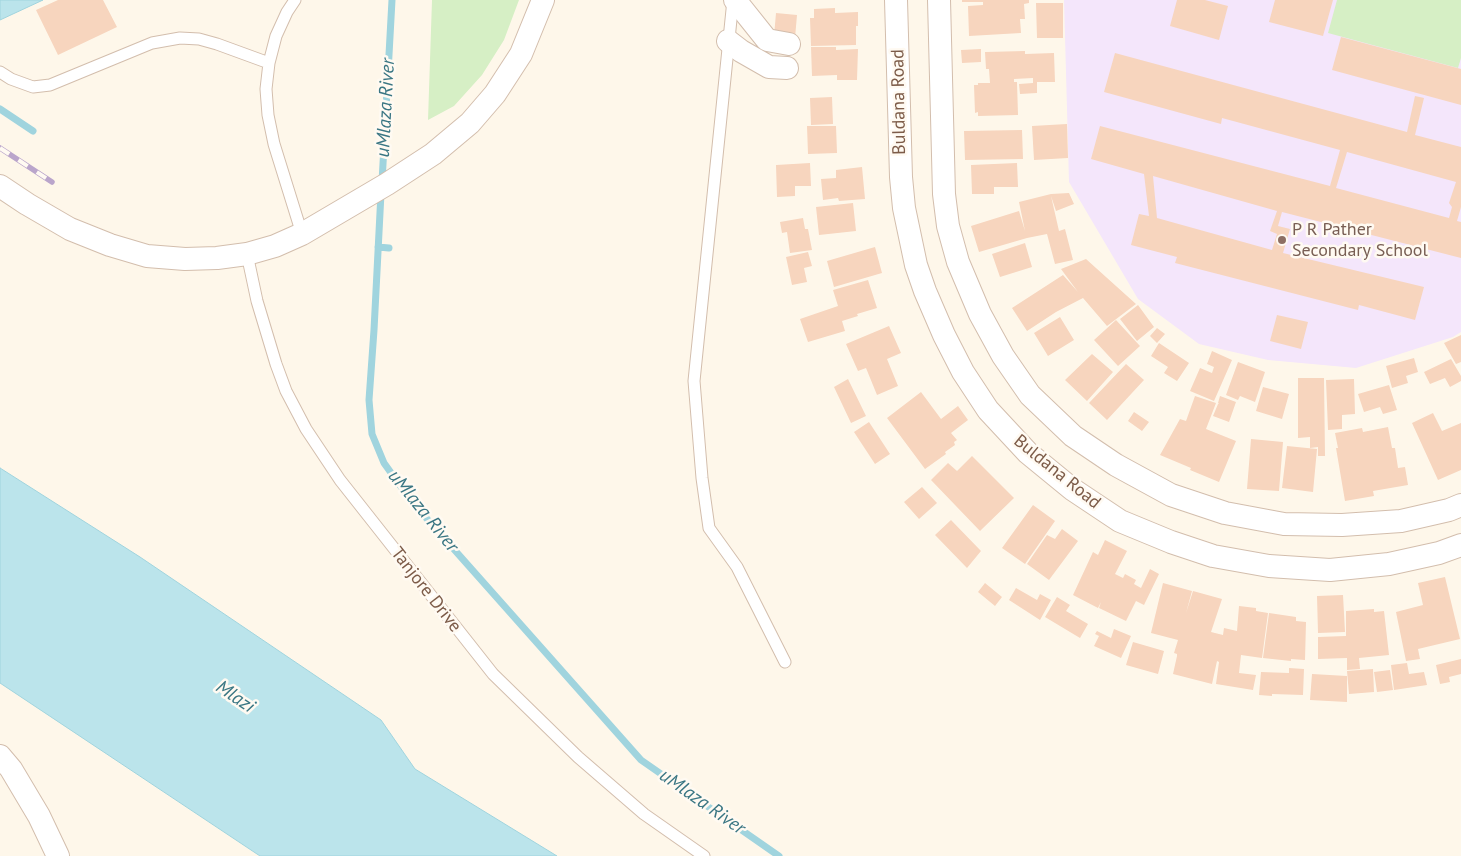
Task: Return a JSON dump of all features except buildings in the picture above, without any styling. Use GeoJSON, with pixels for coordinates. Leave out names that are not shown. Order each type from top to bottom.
{"type":"FeatureCollection","features":[{"type":"Feature","properties":{"kind":"street"},"geometry":{"type":"LineString","coordinates":[[0,186],[70,229],[110,245],[147,256],[185,259],[217,258],[247,254],[275,246],[302,234],[342,212],[432,154],[470,122],[494,94],[521,54],[542,0]]}},
{"type":"Feature","properties":{"kind":"street"},"geometry":{"type":"LineString","coordinates":[[734,0],[767,40],[789,44]]}},
{"type":"Feature","properties":{"kind":"street","name":"Buldana Road"},"geometry":{"type":"LineString","coordinates":[[896,0],[901,177],[904,208],[916,265],[944,335],[963,372],[988,410],[1028,453],[1072,489],[1120,521],[1171,542],[1213,556],[1269,566],[1330,570],[1389,564],[1440,554],[1461,546]]}},
{"type":"Feature","properties":{"kind":"street"},"geometry":{"type":"LineString","coordinates":[[938,0],[944,194],[948,226],[958,262],[980,314],[1003,356],[1030,395],[1044,409],[1073,436],[1116,465],[1171,495],[1225,513],[1284,524],[1342,525],[1401,521],[1449,510],[1461,505]]}},
{"type":"Feature","properties":{"kind":"street"},"geometry":{"type":"LineString","coordinates":[[728,41],[741,51],[769,66],[787,68]]}},
{"type":"Feature","properties":{"kind":"street"},"geometry":{"type":"LineString","coordinates":[[0,756],[39,816],[58,856]]}},
{"type":"Feature","properties":{"kind":"lane"},"geometry":{"type":"LineString","coordinates":[[295,0],[276,36],[269,63],[266,89],[268,115],[274,144],[302,234]]}},
{"type":"Feature","properties":{"kind":"lane"},"geometry":{"type":"LineString","coordinates":[[734,0],[728,41],[694,381],[702,478],[709,528],[737,567],[785,662]]}},
{"type":"Feature","properties":{"kind":"lane"},"geometry":{"type":"LineString","coordinates":[[0,72],[33,87],[50,85],[152,43],[180,38],[199,39],[217,44],[269,63]]}},
{"type":"Feature","properties":{"kind":"lane","name":"Tanjore Drive"},"geometry":{"type":"LineString","coordinates":[[247,254],[257,301],[286,391],[306,429],[340,480],[493,674],[578,757],[644,814],[704,856]]}},
{"type":"Feature","properties":{"kind":"shaded area","name":"P R Pather Secondary School"},"geometry":{"type":"Polygon","coordinates":[[[1064,0],[1461,0],[1461,332],[1453,337],[1356,368],[1268,360],[1199,344],[1138,299],[1069,182],[1064,0]]]}},
{"type":"Feature","properties":{"kind":"green space"},"geometry":{"type":"Polygon","coordinates":[[[432,0],[519,0],[504,40],[482,75],[454,106],[428,120],[432,0]]]}},
{"type":"Feature","properties":{"kind":"green space"},"geometry":{"type":"Polygon","coordinates":[[[1337,0],[1461,0],[1461,58],[1458,68],[1328,33],[1337,0]]]}},
{"type":"Feature","properties":{"kind":"water"},"geometry":{"type":"Polygon","coordinates":[[[0,0],[43,0],[0,20],[0,0]]]}},
{"type":"Feature","properties":{"kind":"water","name":"Mlazi"},"geometry":{"type":"Polygon","coordinates":[[[0,468],[140,557],[381,720],[415,769],[557,856],[260,856],[0,683],[0,468]]]}},
{"type":"Feature","properties":{"kind":"waterway","name":"uMlaza River"},"geometry":{"type":"LineString","coordinates":[[382,182],[392,0]]}},
{"type":"Feature","properties":{"kind":"waterway"},"geometry":{"type":"LineString","coordinates":[[0,109],[33,131]]}},
{"type":"Feature","properties":{"kind":"waterway","name":"uMlaza River"},"geometry":{"type":"LineString","coordinates":[[381,193],[369,400],[372,434],[384,463],[412,502],[641,760],[779,856]]}},
{"type":"Feature","properties":{"kind":"waterway"},"geometry":{"type":"LineString","coordinates":[[378,247],[389,248]]}},
{"type":"Feature","properties":{"kind":"railway"},"geometry":{"type":"LineString","coordinates":[[0,148],[52,182]]}},
{"type":"Feature","properties":{"kind":"place","name":"P R Pather Secondary School"},"geometry":{"type":"Point","coordinates":[1282,240]}}]}
